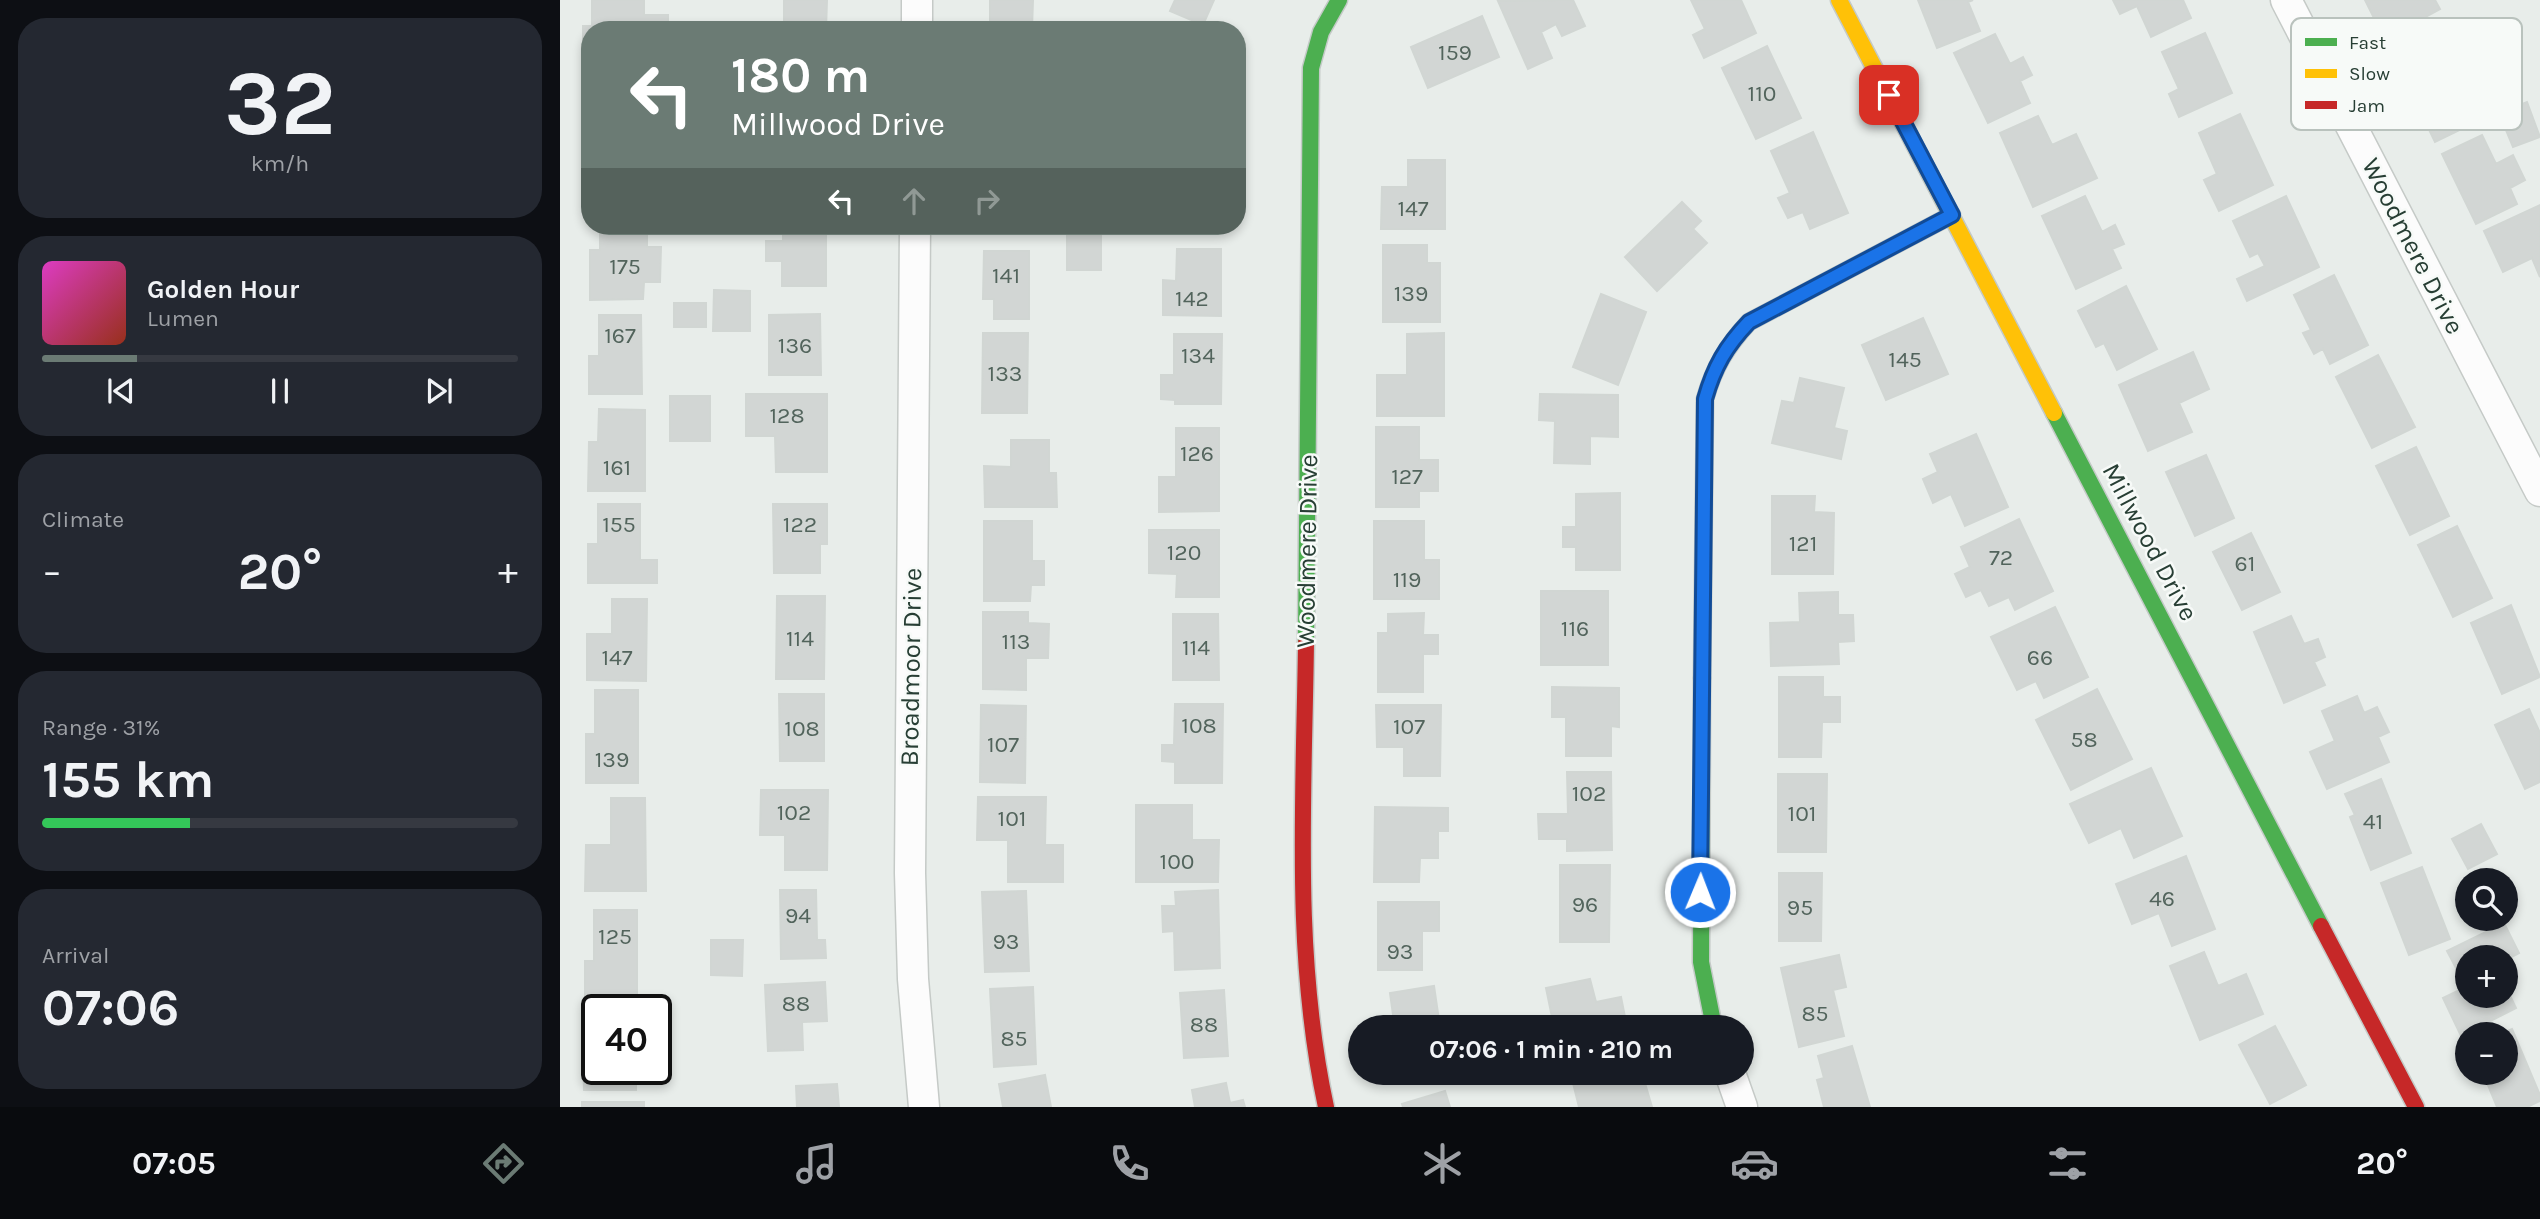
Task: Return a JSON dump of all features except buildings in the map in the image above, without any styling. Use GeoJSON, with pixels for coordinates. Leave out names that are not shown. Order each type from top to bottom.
{"type":"FeatureCollection","features":[{"type":"Feature","properties":{"kind":"street"},"geometry":{"type":"LineString","coordinates":[[917,0],[917,21]]}},
{"type":"Feature","properties":{"kind":"street","name":"Woodmere Drive"},"geometry":{"type":"LineString","coordinates":[[1326,1107],[1314,1052],[1303,946],[1311,96],[1316,43],[1327,16],[1339,0]]}},
{"type":"Feature","properties":{"kind":"street","name":"Millwood Drive"},"geometry":{"type":"LineString","coordinates":[[1839,0],[2416,1107]]}},
{"type":"Feature","properties":{"kind":"street","name":"Woodmere Drive"},"geometry":{"type":"LineString","coordinates":[[2286,0],[2295,18]]}},
{"type":"Feature","properties":{"kind":"street","name":"Woodmere Drive"},"geometry":{"type":"LineString","coordinates":[[2353,130],[2540,491]]}},
{"type":"Feature","properties":{"kind":"street"},"geometry":{"type":"LineString","coordinates":[[1712,1015],[1701,961],[1700,892],[1705,399],[1713,371],[1727,346],[1757,317],[1952,215]]}},
{"type":"Feature","properties":{"kind":"street","name":"Broadmoor Drive"},"geometry":{"type":"LineString","coordinates":[[915,235],[910,873],[912,979],[924,1107]]}},
{"type":"Feature","properties":{"kind":"street"},"geometry":{"type":"LineString","coordinates":[[1734,1085],[1742,1107]]}},
{"type":"Feature","properties":{"kind":"traffic: fast"},"geometry":{"type":"LineString","coordinates":[[1306,643],[1311,68],[1321,32],[1339,0]]}},
{"type":"Feature","properties":{"kind":"traffic: fast"},"geometry":{"type":"LineString","coordinates":[[2054,413],[2321,926]]}},
{"type":"Feature","properties":{"kind":"traffic: fast"},"geometry":{"type":"LineString","coordinates":[[1702,678],[1701,962],[1712,1015]]}},
{"type":"Feature","properties":{"kind":"traffic: slow"},"geometry":{"type":"LineString","coordinates":[[1839,0],[2054,413]]}},
{"type":"Feature","properties":{"kind":"traffic: slow"},"geometry":{"type":"LineString","coordinates":[[1702,678],[1705,399],[1722,358],[1749,322],[1952,215]]}},
{"type":"Feature","properties":{"kind":"traffic: jam"},"geometry":{"type":"LineString","coordinates":[[1306,643],[1303,818],[1305,934],[1316,1050],[1326,1107]]}},
{"type":"Feature","properties":{"kind":"traffic: jam"},"geometry":{"type":"LineString","coordinates":[[2321,926],[2416,1107]]}},
{"type":"Feature","properties":{"kind":"route"},"geometry":{"type":"LineString","coordinates":[[1700,892],[1705,399],[1713,371],[1727,346],[1749,322],[1952,215],[1889,95]]}}]}
